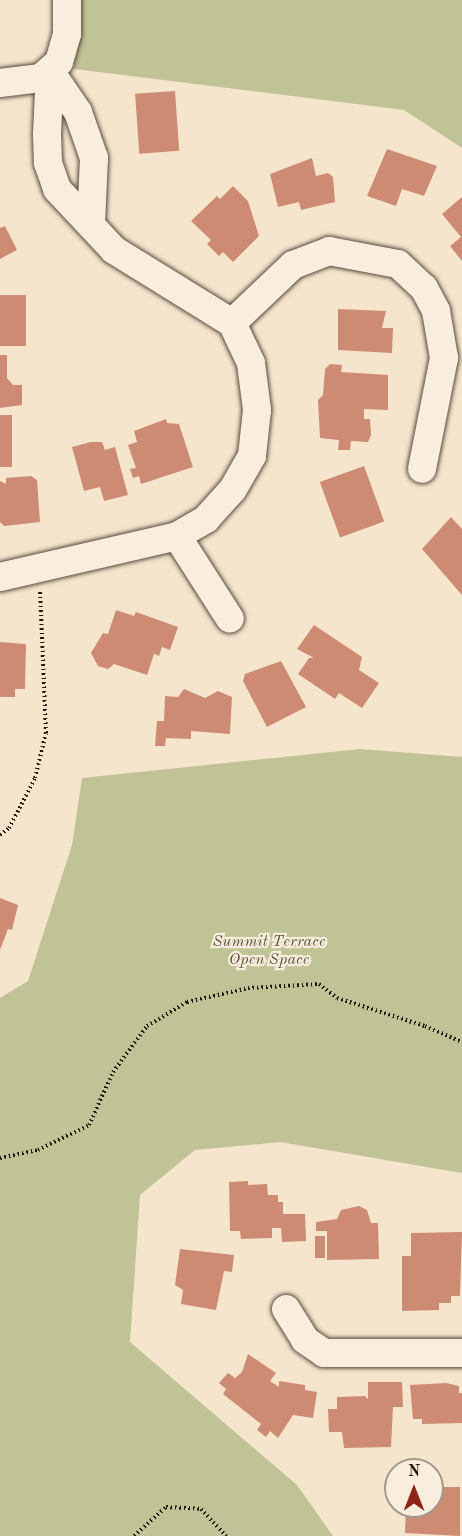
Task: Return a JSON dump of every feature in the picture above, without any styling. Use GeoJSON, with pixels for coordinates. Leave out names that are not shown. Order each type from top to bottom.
{"type":"FeatureCollection","features":[{"type":"Feature","properties":{"kind":"street"},"geometry":{"type":"LineString","coordinates":[[0,83],[24,82],[50,71],[65,51],[67,0]]}},
{"type":"Feature","properties":{"kind":"street"},"geometry":{"type":"LineString","coordinates":[[50,71],[78,112],[94,158],[91,225]]}},
{"type":"Feature","properties":{"kind":"street"},"geometry":{"type":"LineString","coordinates":[[0,577],[177,536],[206,519],[233,489],[252,456],[257,410],[251,363],[232,322],[114,250],[57,189],[48,163],[50,71]]}},
{"type":"Feature","properties":{"kind":"street"},"geometry":{"type":"LineString","coordinates":[[232,322],[293,265],[329,251],[398,264],[424,288],[436,311],[444,358],[422,469]]}},
{"type":"Feature","properties":{"kind":"street"},"geometry":{"type":"LineString","coordinates":[[177,536],[230,619]]}},
{"type":"Feature","properties":{"kind":"street"},"geometry":{"type":"LineString","coordinates":[[286,1309],[305,1340],[324,1353],[462,1353]]}},
{"type":"Feature","properties":{"kind":"path"},"geometry":{"type":"LineString","coordinates":[[0,835],[9,828],[35,778],[46,733],[39,569]]}},
{"type":"Feature","properties":{"kind":"path"},"geometry":{"type":"LineString","coordinates":[[0,1158],[38,1150],[88,1125],[112,1072],[147,1026],[187,1002],[248,988],[319,984],[337,998],[425,1026],[462,1042]]}},
{"type":"Feature","properties":{"kind":"path"},"geometry":{"type":"LineString","coordinates":[[134,1536],[166,1507],[201,1509],[226,1536]]}},
{"type":"Feature","properties":{"kind":"green space"},"geometry":{"type":"Polygon","coordinates":[[[76,0],[462,0],[462,148],[404,110],[74,69],[76,0]]]}},
{"type":"Feature","properties":{"kind":"green space","name":"Summit Terrace Open Space"},"geometry":{"type":"Polygon","coordinates":[[[360,749],[462,757],[462,1173],[280,1142],[195,1150],[140,1195],[130,1342],[297,1485],[333,1536],[0,1536],[0,998],[28,981],[72,845],[82,778],[360,749]]]}},
{"type":"Feature","properties":{"kind":"building"},"geometry":{"type":"Polygon","coordinates":[[[175,91],[179,151],[139,154],[135,94],[175,91]]]}},
{"type":"Feature","properties":{"kind":"building"},"geometry":{"type":"Polygon","coordinates":[[[387,149],[437,166],[424,196],[402,189],[396,206],[367,196],[387,149]]]}},
{"type":"Feature","properties":{"kind":"building"},"geometry":{"type":"Polygon","coordinates":[[[312,158],[316,176],[328,173],[333,177],[335,202],[301,210],[299,202],[278,207],[270,174],[312,158]]]}},
{"type":"Feature","properties":{"kind":"building"},"geometry":{"type":"Polygon","coordinates":[[[233,186],[248,201],[259,236],[233,262],[223,252],[219,256],[207,244],[211,240],[191,221],[217,196],[220,199],[233,186]]]}},
{"type":"Feature","properties":{"kind":"building"},"geometry":{"type":"Polygon","coordinates":[[[462,197],[462,261],[450,246],[461,237],[442,214],[462,197]]]}},
{"type":"Feature","properties":{"kind":"building"},"geometry":{"type":"Polygon","coordinates":[[[5,226],[17,250],[0,259],[0,228],[5,226]]]}},
{"type":"Feature","properties":{"kind":"building"},"geometry":{"type":"Polygon","coordinates":[[[0,295],[26,295],[26,346],[0,346],[0,295]]]}},
{"type":"Feature","properties":{"kind":"building"},"geometry":{"type":"Polygon","coordinates":[[[338,309],[386,311],[382,328],[393,328],[392,353],[338,350],[338,309]]]}},
{"type":"Feature","properties":{"kind":"building"},"geometry":{"type":"Polygon","coordinates":[[[0,355],[7,355],[7,378],[13,385],[22,385],[22,405],[0,408],[0,355]]]}},
{"type":"Feature","properties":{"kind":"building"},"geometry":{"type":"Polygon","coordinates":[[[330,364],[342,365],[341,372],[388,375],[388,410],[364,409],[364,419],[370,419],[371,435],[368,442],[351,441],[350,450],[338,450],[339,440],[320,438],[318,400],[323,395],[325,369],[330,364]]]}},
{"type":"Feature","properties":{"kind":"building"},"geometry":{"type":"Polygon","coordinates":[[[0,415],[12,415],[12,467],[0,467],[0,415]]]}},
{"type":"Feature","properties":{"kind":"building"},"geometry":{"type":"Polygon","coordinates":[[[166,419],[167,423],[179,424],[193,467],[141,484],[139,476],[133,478],[130,469],[136,468],[128,445],[137,442],[134,431],[166,419]]]}},
{"type":"Feature","properties":{"kind":"building"},"geometry":{"type":"Polygon","coordinates":[[[91,442],[102,442],[105,450],[115,447],[128,495],[104,501],[100,487],[84,491],[72,447],[91,442]]]}},
{"type":"Feature","properties":{"kind":"building"},"geometry":{"type":"Polygon","coordinates":[[[364,466],[384,521],[340,538],[320,482],[364,466]]]}},
{"type":"Feature","properties":{"kind":"building"},"geometry":{"type":"Polygon","coordinates":[[[31,476],[37,480],[40,522],[4,526],[0,522],[0,481],[6,484],[6,478],[31,476]]]}},
{"type":"Feature","properties":{"kind":"building"},"geometry":{"type":"Polygon","coordinates":[[[451,517],[462,529],[462,595],[422,549],[451,517]]]}},
{"type":"Feature","properties":{"kind":"building"},"geometry":{"type":"Polygon","coordinates":[[[116,610],[134,616],[136,612],[178,627],[170,650],[162,647],[159,656],[154,654],[147,675],[114,664],[108,669],[98,666],[91,653],[103,633],[108,634],[116,610]]]}},
{"type":"Feature","properties":{"kind":"building"},"geometry":{"type":"Polygon","coordinates":[[[314,625],[362,657],[359,670],[379,683],[362,708],[339,693],[335,699],[298,674],[309,658],[314,658],[297,649],[314,625]]]}},
{"type":"Feature","properties":{"kind":"building"},"geometry":{"type":"Polygon","coordinates":[[[0,642],[26,644],[25,689],[15,689],[15,697],[0,697],[0,642]]]}},
{"type":"Feature","properties":{"kind":"building"},"geometry":{"type":"Polygon","coordinates":[[[281,661],[306,707],[267,727],[243,681],[245,674],[281,661]]]}},
{"type":"Feature","properties":{"kind":"building"},"geometry":{"type":"Polygon","coordinates":[[[184,689],[205,698],[218,691],[232,697],[230,734],[191,731],[191,739],[166,738],[165,746],[155,746],[157,721],[164,721],[165,696],[178,697],[184,689]]]}},
{"type":"Feature","properties":{"kind":"building"},"geometry":{"type":"Polygon","coordinates":[[[0,898],[18,905],[12,930],[8,929],[0,950],[0,898]]]}},
{"type":"Feature","properties":{"kind":"building"},"geometry":{"type":"Polygon","coordinates":[[[248,1181],[248,1185],[267,1184],[268,1195],[278,1195],[278,1202],[283,1202],[283,1214],[305,1214],[306,1241],[282,1242],[281,1228],[272,1228],[272,1238],[241,1239],[240,1231],[230,1231],[229,1182],[248,1181]]]}},
{"type":"Feature","properties":{"kind":"building"},"geometry":{"type":"Polygon","coordinates":[[[359,1206],[367,1210],[371,1223],[378,1223],[379,1259],[327,1260],[327,1231],[316,1231],[316,1222],[337,1219],[341,1210],[359,1206]]]}},
{"type":"Feature","properties":{"kind":"building"},"geometry":{"type":"Polygon","coordinates":[[[462,1232],[460,1296],[451,1296],[451,1303],[439,1303],[439,1310],[402,1311],[402,1256],[411,1256],[411,1233],[462,1232]]]}},
{"type":"Feature","properties":{"kind":"building"},"geometry":{"type":"Polygon","coordinates":[[[315,1236],[325,1236],[325,1258],[315,1258],[315,1236]]]}},
{"type":"Feature","properties":{"kind":"building"},"geometry":{"type":"Polygon","coordinates":[[[180,1249],[234,1255],[232,1272],[224,1271],[216,1310],[181,1304],[183,1290],[175,1285],[180,1249]]]}},
{"type":"Feature","properties":{"kind":"building"},"geometry":{"type":"Polygon","coordinates":[[[248,1354],[276,1373],[270,1381],[279,1387],[279,1381],[305,1385],[305,1390],[317,1392],[313,1418],[293,1415],[278,1438],[270,1431],[266,1437],[257,1430],[261,1424],[223,1394],[226,1389],[219,1383],[228,1373],[235,1378],[242,1372],[248,1354]]]}},
{"type":"Feature","properties":{"kind":"building"},"geometry":{"type":"Polygon","coordinates":[[[368,1382],[402,1382],[403,1407],[393,1407],[391,1447],[344,1448],[342,1432],[329,1432],[328,1409],[337,1409],[337,1397],[365,1396],[368,1399],[368,1382]]]}},
{"type":"Feature","properties":{"kind":"building"},"geometry":{"type":"Polygon","coordinates":[[[446,1383],[459,1386],[459,1393],[462,1393],[462,1423],[422,1424],[422,1419],[413,1419],[410,1385],[446,1383]]]}},
{"type":"Feature","properties":{"kind":"building"},"geometry":{"type":"Polygon","coordinates":[[[444,1487],[460,1487],[460,1536],[405,1533],[406,1518],[444,1518],[444,1487]]]}}]}
